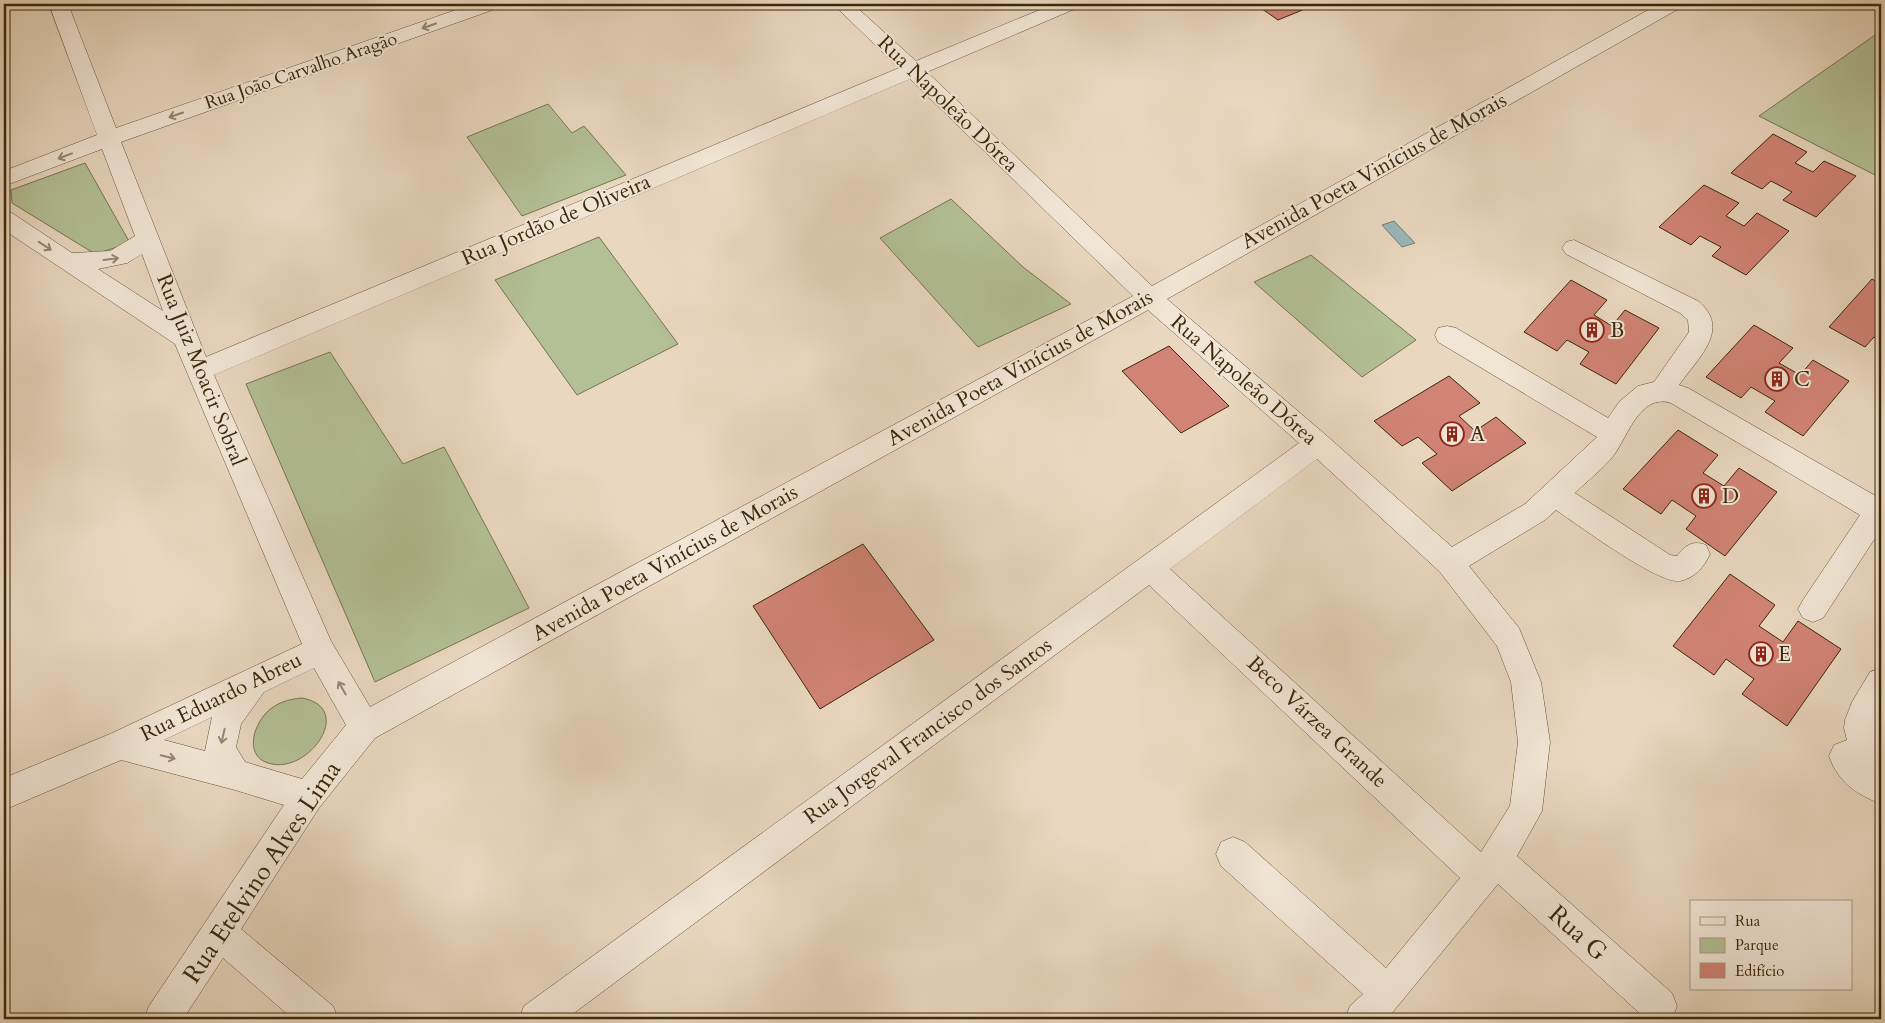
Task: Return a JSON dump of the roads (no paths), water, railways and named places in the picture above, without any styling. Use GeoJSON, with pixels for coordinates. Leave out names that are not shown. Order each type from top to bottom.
{"type":"FeatureCollection","features":[{"type":"Feature","properties":{"kind":"street","name":"Rua Juiz Moacir Sobral"},"geometry":{"type":"LineString","coordinates":[[58,4],[185,338],[320,650],[364,727]]}},
{"type":"Feature","properties":{"kind":"street","name":"Rua João Carvalho Aragão"},"geometry":{"type":"LineString","coordinates":[[4,179],[110,138],[491,4]]}},
{"type":"Feature","properties":{"kind":"street","name":"Rua Napoleão Dórea"},"geometry":{"type":"LineString","coordinates":[[842,4],[914,70],[1150,298],[1318,444],[1450,563],[1509,638],[1526,682],[1534,742],[1526,811],[1490,868],[1388,993],[1363,1019]]}},
{"type":"Feature","properties":{"kind":"street","name":"Rua Jordão de Oliveira"},"geometry":{"type":"LineString","coordinates":[[199,371],[1070,4]]}},
{"type":"Feature","properties":{"kind":"street"},"geometry":{"type":"LineString","coordinates":[[1633,4],[1652,15]]}},
{"type":"Feature","properties":{"kind":"street","name":"Avenida Poeta Vinícius de Morais"},"geometry":{"type":"LineString","coordinates":[[364,727],[1150,298],[1673,4]]}},
{"type":"Feature","properties":{"kind":"street"},"geometry":{"type":"LineString","coordinates":[[4,219],[185,338]]}},
{"type":"Feature","properties":{"kind":"street"},"geometry":{"type":"LineString","coordinates":[[68,261],[116,259],[130,252],[147,238]]}},
{"type":"Feature","properties":{"kind":"street"},"geometry":{"type":"LineString","coordinates":[[1574,248],[1689,307],[1699,315],[1702,324],[1702,334],[1662,390]]}},
{"type":"Feature","properties":{"kind":"street"},"geometry":{"type":"LineString","coordinates":[[1447,335],[1614,434]]}},
{"type":"Feature","properties":{"kind":"street"},"geometry":{"type":"LineString","coordinates":[[1450,563],[1535,512],[1604,448],[1628,409],[1647,393],[1662,390],[1679,395],[1880,512],[1813,609]]}},
{"type":"Feature","properties":{"kind":"street","name":"Rua Jorgeval Francisco dos Santos"},"geometry":{"type":"LineString","coordinates":[[537,1019],[1318,444]]}},
{"type":"Feature","properties":{"kind":"street"},"geometry":{"type":"LineString","coordinates":[[1555,495],[1663,565],[1678,570],[1687,565],[1696,554]]}},
{"type":"Feature","properties":{"kind":"street","name":"Beco Várzea Grande"},"geometry":{"type":"LineString","coordinates":[[1150,568],[1490,868]]}},
{"type":"Feature","properties":{"kind":"street","name":"Rua Eduardo Abreu"},"geometry":{"type":"LineString","coordinates":[[4,794],[121,745],[320,650]]}},
{"type":"Feature","properties":{"kind":"street"},"geometry":{"type":"LineString","coordinates":[[235,774],[220,750],[227,718],[255,680]]}},
{"type":"Feature","properties":{"kind":"street"},"geometry":{"type":"LineString","coordinates":[[1878,772],[1859,735],[1858,720],[1881,682]]}},
{"type":"Feature","properties":{"kind":"street","name":"Rua Etelvino Alves Lima"},"geometry":{"type":"LineString","coordinates":[[162,1019],[308,797],[364,727]]}},
{"type":"Feature","properties":{"kind":"street","name":"Rua Eduardo Abreu"},"geometry":{"type":"LineString","coordinates":[[121,745],[235,774],[308,797]]}},
{"type":"Feature","properties":{"kind":"street"},"geometry":{"type":"LineString","coordinates":[[1233,854],[1388,993]]}},
{"type":"Feature","properties":{"kind":"street","name":"Rua G"},"geometry":{"type":"LineString","coordinates":[[1490,868],[1659,1006]]}},
{"type":"Feature","properties":{"kind":"street"},"geometry":{"type":"LineString","coordinates":[[219,932],[320,1019]]}},
{"type":"Feature","properties":{"kind":"water"},"geometry":{"type":"Polygon","coordinates":[[[1394,221],[1415,243],[1402,247],[1382,225],[1394,221]]]}},
{"type":"Feature","properties":{"kind":"place","name":"B"},"geometry":{"type":"Point","coordinates":[1592,330]}},
{"type":"Feature","properties":{"kind":"place","name":"C"},"geometry":{"type":"Point","coordinates":[1777,379]}},
{"type":"Feature","properties":{"kind":"place","name":"A"},"geometry":{"type":"Point","coordinates":[1452,434]}},
{"type":"Feature","properties":{"kind":"place","name":"D"},"geometry":{"type":"Point","coordinates":[1704,496]}},
{"type":"Feature","properties":{"kind":"place","name":"E"},"geometry":{"type":"Point","coordinates":[1761,654]}}]}
